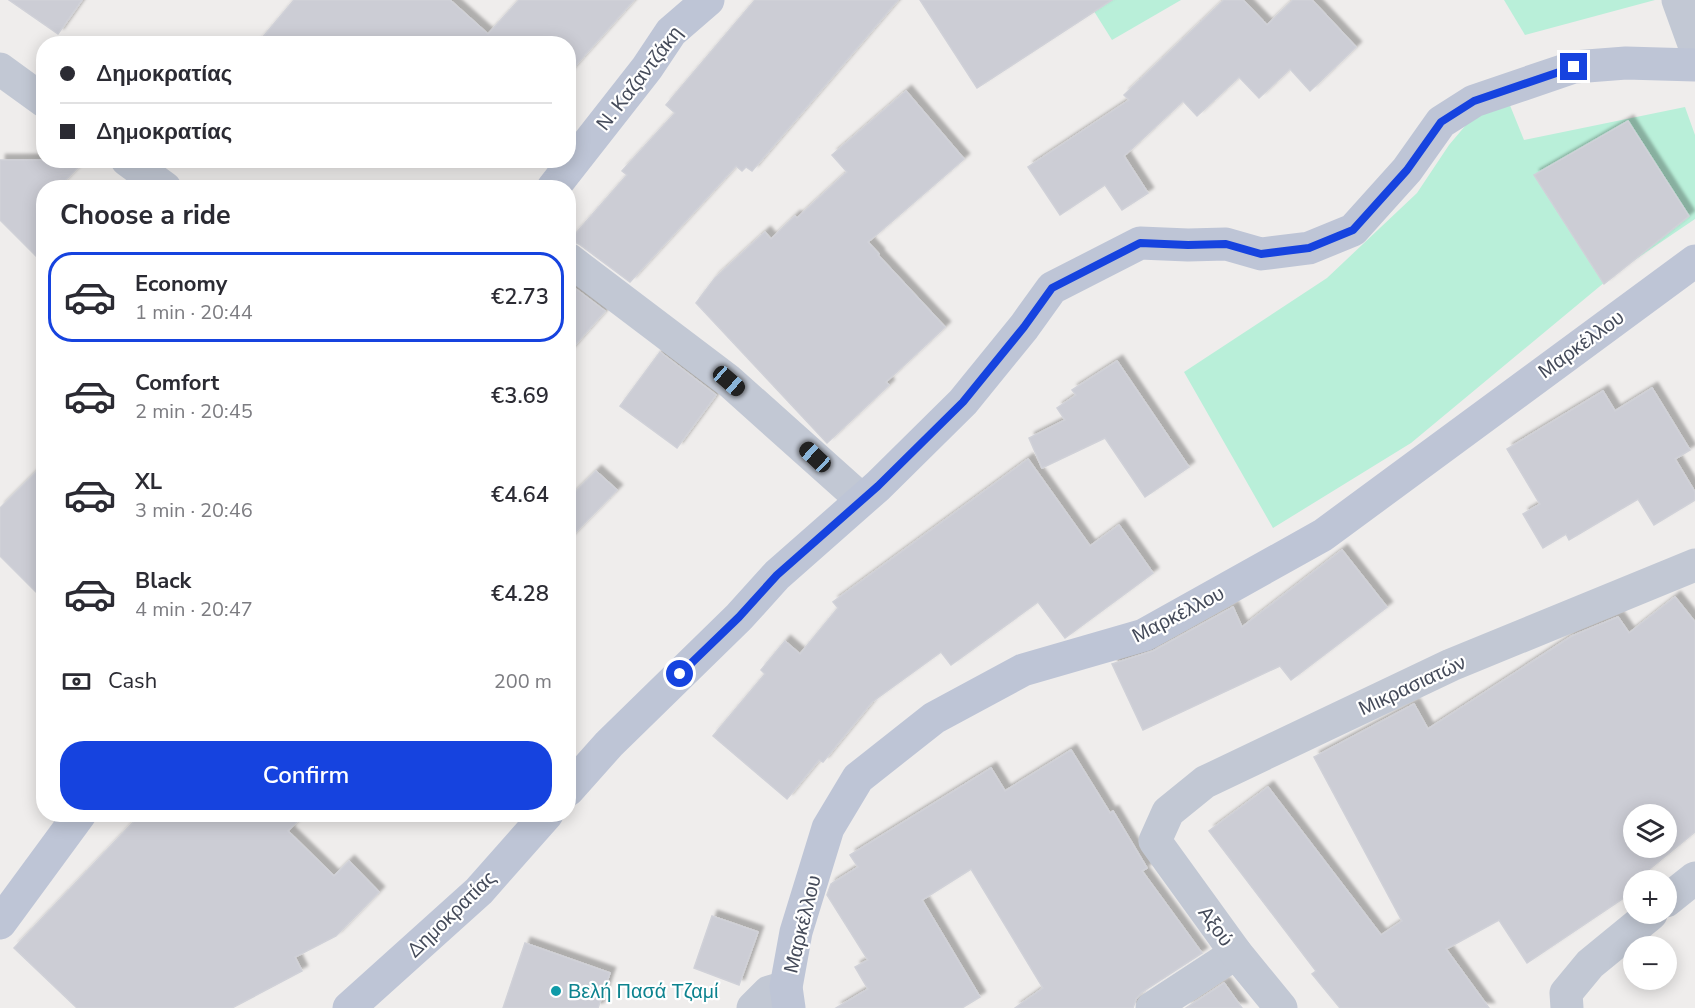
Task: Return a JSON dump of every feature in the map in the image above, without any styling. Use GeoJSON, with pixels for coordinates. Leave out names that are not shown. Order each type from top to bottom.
{"type":"FeatureCollection","features":[{"type":"Feature","properties":{"kind":"street","name":"Ν. Καζαντζάκη"},"geometry":{"type":"LineString","coordinates":[[576,159],[647,68],[672,32],[708,0]]}},
{"type":"Feature","properties":{"kind":"street"},"geometry":{"type":"LineString","coordinates":[[1678,0],[1695,48]]}},
{"type":"Feature","properties":{"kind":"street"},"geometry":{"type":"LineString","coordinates":[[576,781],[609,744],[739,617],[777,575],[878,486],[963,402],[1024,327],[1052,288],[1085,269],[1140,243],[1226,244],[1261,254],[1309,248],[1353,230],[1407,170],[1441,122],[1474,101],[1574,67],[1626,63],[1695,65]]}},
{"type":"Feature","properties":{"kind":"street"},"geometry":{"type":"LineString","coordinates":[[0,69],[36,94]]}},
{"type":"Feature","properties":{"kind":"street"},"geometry":{"type":"LineString","coordinates":[[138,168],[154,180]]}},
{"type":"Feature","properties":{"kind":"street","name":"Ν. Καζαντζάκη"},"geometry":{"type":"LineString","coordinates":[[559,180],[569,168]]}},
{"type":"Feature","properties":{"kind":"street","name":"Μαρκέλλου"},"geometry":{"type":"LineString","coordinates":[[753,1008],[769,992],[788,998],[796,932],[828,828],[858,778],[934,718],[1023,670],[1144,635],[1323,535],[1695,261]]}},
{"type":"Feature","properties":{"kind":"street"},"geometry":{"type":"LineString","coordinates":[[576,265],[729,381],[861,499]]}},
{"type":"Feature","properties":{"kind":"street","name":"Μικρασιατών"},"geometry":{"type":"LineString","coordinates":[[1155,840],[1168,812],[1205,782],[1451,665],[1692,572]]}},
{"type":"Feature","properties":{"kind":"street"},"geometry":{"type":"LineString","coordinates":[[0,923],[74,822]]}},
{"type":"Feature","properties":{"kind":"street","name":"Δημοκρατίας"},"geometry":{"type":"LineString","coordinates":[[349,1008],[479,891],[540,822]]}},
{"type":"Feature","properties":{"kind":"street","name":"Αξού"},"geometry":{"type":"LineString","coordinates":[[1155,840],[1236,953],[1281,1008]]}},
{"type":"Feature","properties":{"kind":"street"},"geometry":{"type":"LineString","coordinates":[[1677,892],[1695,878]]}},
{"type":"Feature","properties":{"kind":"street"},"geometry":{"type":"LineString","coordinates":[[1567,1008],[1566,993],[1590,964],[1637,924]]}},
{"type":"Feature","properties":{"kind":"street"},"geometry":{"type":"LineString","coordinates":[[1152,1008],[1236,953]]}},
{"type":"Feature","properties":{"kind":"green space"},"geometry":{"type":"Polygon","coordinates":[[[1087,0],[1181,0],[1112,40],[1087,0]]]}},
{"type":"Feature","properties":{"kind":"green space"},"geometry":{"type":"Polygon","coordinates":[[[1504,0],[1655,0],[1525,35],[1504,0]]]}},
{"type":"Feature","properties":{"kind":"green space"},"geometry":{"type":"Polygon","coordinates":[[[1507,98],[1524,140],[1685,107],[1695,135],[1695,219],[1617,272],[1411,443],[1273,528],[1184,372],[1327,278],[1417,193],[1449,145],[1482,106],[1507,98]]]}},
{"type":"Feature","properties":{"kind":"building"},"geometry":{"type":"Polygon","coordinates":[[[9,0],[82,0],[58,34],[9,0]]]}},
{"type":"Feature","properties":{"kind":"building"},"geometry":{"type":"Polygon","coordinates":[[[294,0],[450,0],[488,34],[519,0],[634,0],[576,65],[576,36],[264,36],[294,0]]]}},
{"type":"Feature","properties":{"kind":"building"},"geometry":{"type":"Polygon","coordinates":[[[755,0],[898,0],[752,171],[746,167],[742,171],[736,166],[630,282],[576,243],[576,233],[627,175],[622,171],[675,113],[666,105],[755,0]]]}},
{"type":"Feature","properties":{"kind":"building"},"geometry":{"type":"Polygon","coordinates":[[[920,0],[1112,0],[977,88],[920,0]]]}},
{"type":"Feature","properties":{"kind":"building"},"geometry":{"type":"Polygon","coordinates":[[[1224,0],[1243,0],[1267,25],[1293,0],[1312,0],[1356,47],[1310,91],[1290,69],[1259,98],[1239,77],[1197,116],[1183,101],[1124,156],[1148,193],[1122,210],[1105,185],[1060,215],[1028,167],[1129,100],[1124,95],[1224,0]]]}},
{"type":"Feature","properties":{"kind":"building"},"geometry":{"type":"Polygon","coordinates":[[[906,91],[964,159],[868,242],[945,327],[886,382],[889,385],[827,443],[696,303],[715,278],[765,232],[771,239],[847,172],[832,155],[906,91]]]}},
{"type":"Feature","properties":{"kind":"building"},"geometry":{"type":"Polygon","coordinates":[[[1628,121],[1689,216],[1604,284],[1534,175],[1628,121]]]}},
{"type":"Feature","properties":{"kind":"building"},"geometry":{"type":"Polygon","coordinates":[[[0,160],[36,160],[36,168],[77,168],[66,180],[36,180],[36,256],[0,220],[0,160]]]}},
{"type":"Feature","properties":{"kind":"building"},"geometry":{"type":"Polygon","coordinates":[[[576,289],[605,311],[576,344],[576,289]]]}},
{"type":"Feature","properties":{"kind":"building"},"geometry":{"type":"Polygon","coordinates":[[[660,352],[716,395],[677,448],[620,406],[660,352]]]}},
{"type":"Feature","properties":{"kind":"building"},"geometry":{"type":"Polygon","coordinates":[[[1117,361],[1189,467],[1145,497],[1105,438],[1042,468],[1029,438],[1065,420],[1057,408],[1076,395],[1072,390],[1117,361]]]}},
{"type":"Feature","properties":{"kind":"building"},"geometry":{"type":"Polygon","coordinates":[[[1652,388],[1690,450],[1675,459],[1695,492],[1695,500],[1654,525],[1638,499],[1569,540],[1566,534],[1543,548],[1523,514],[1540,504],[1507,449],[1603,391],[1615,411],[1652,388]]]}},
{"type":"Feature","properties":{"kind":"building"},"geometry":{"type":"Polygon","coordinates":[[[1028,459],[1090,546],[1119,525],[1153,573],[1065,638],[1038,602],[951,665],[941,652],[872,702],[823,762],[819,760],[787,799],[713,736],[765,674],[761,670],[785,641],[800,654],[838,608],[833,602],[1028,459]]]}},
{"type":"Feature","properties":{"kind":"building"},"geometry":{"type":"Polygon","coordinates":[[[596,471],[617,490],[576,532],[576,491],[596,471]]]}},
{"type":"Feature","properties":{"kind":"building"},"geometry":{"type":"Polygon","coordinates":[[[36,472],[36,592],[0,556],[0,508],[36,472]]]}},
{"type":"Feature","properties":{"kind":"building"},"geometry":{"type":"Polygon","coordinates":[[[1342,550],[1387,607],[1291,680],[1280,666],[1143,730],[1112,664],[1153,651],[1233,607],[1242,627],[1342,550]]]}},
{"type":"Feature","properties":{"kind":"building"},"geometry":{"type":"Polygon","coordinates":[[[1675,597],[1695,622],[1695,832],[1677,847],[1677,804],[1623,804],[1623,858],[1663,858],[1648,870],[1623,870],[1623,898],[1527,963],[1499,920],[1446,949],[1489,1008],[1340,1008],[1312,974],[1316,971],[1209,831],[1268,787],[1381,935],[1402,921],[1314,757],[1414,704],[1428,729],[1572,636],[1618,617],[1629,633],[1675,597]]]}},
{"type":"Feature","properties":{"kind":"building"},"geometry":{"type":"Polygon","coordinates":[[[1071,750],[1110,813],[1113,811],[1147,868],[1142,871],[1202,953],[1142,992],[1133,1008],[1015,1008],[1043,988],[971,869],[922,900],[980,997],[962,1008],[836,1008],[868,989],[855,967],[868,960],[827,895],[831,884],[858,867],[850,855],[991,768],[1005,791],[1071,750]]]}},
{"type":"Feature","properties":{"kind":"building"},"geometry":{"type":"Polygon","coordinates":[[[133,822],[296,822],[288,831],[334,876],[349,861],[379,892],[336,936],[295,957],[302,971],[232,1008],[77,1008],[14,948],[133,822]]]}},
{"type":"Feature","properties":{"kind":"building"},"geometry":{"type":"Polygon","coordinates":[[[712,916],[758,932],[739,985],[694,968],[712,916]]]}},
{"type":"Feature","properties":{"kind":"building","name":"Βελή Πασά Τζαμί"},"geometry":{"type":"Polygon","coordinates":[[[525,943],[610,973],[598,1008],[503,1008],[525,943]]]}},
{"type":"Feature","properties":{"kind":"building"},"geometry":{"type":"Polygon","coordinates":[[[1224,983],[1242,1008],[1186,1008],[1224,983]]]}},
{"type":"Feature","properties":{"kind":"place","name":"Βελή Πασά Τζαμί"},"geometry":{"type":"Point","coordinates":[556,991]}},
{"type":"Feature","properties":{"kind":"route"},"geometry":{"type":"LineString","coordinates":[[680,674],[739,617],[777,575],[878,486],[963,402],[1024,327],[1052,288],[1085,269],[1140,243],[1226,244],[1261,254],[1309,248],[1353,230],[1407,170],[1441,122],[1474,101],[1574,67]]}}]}
